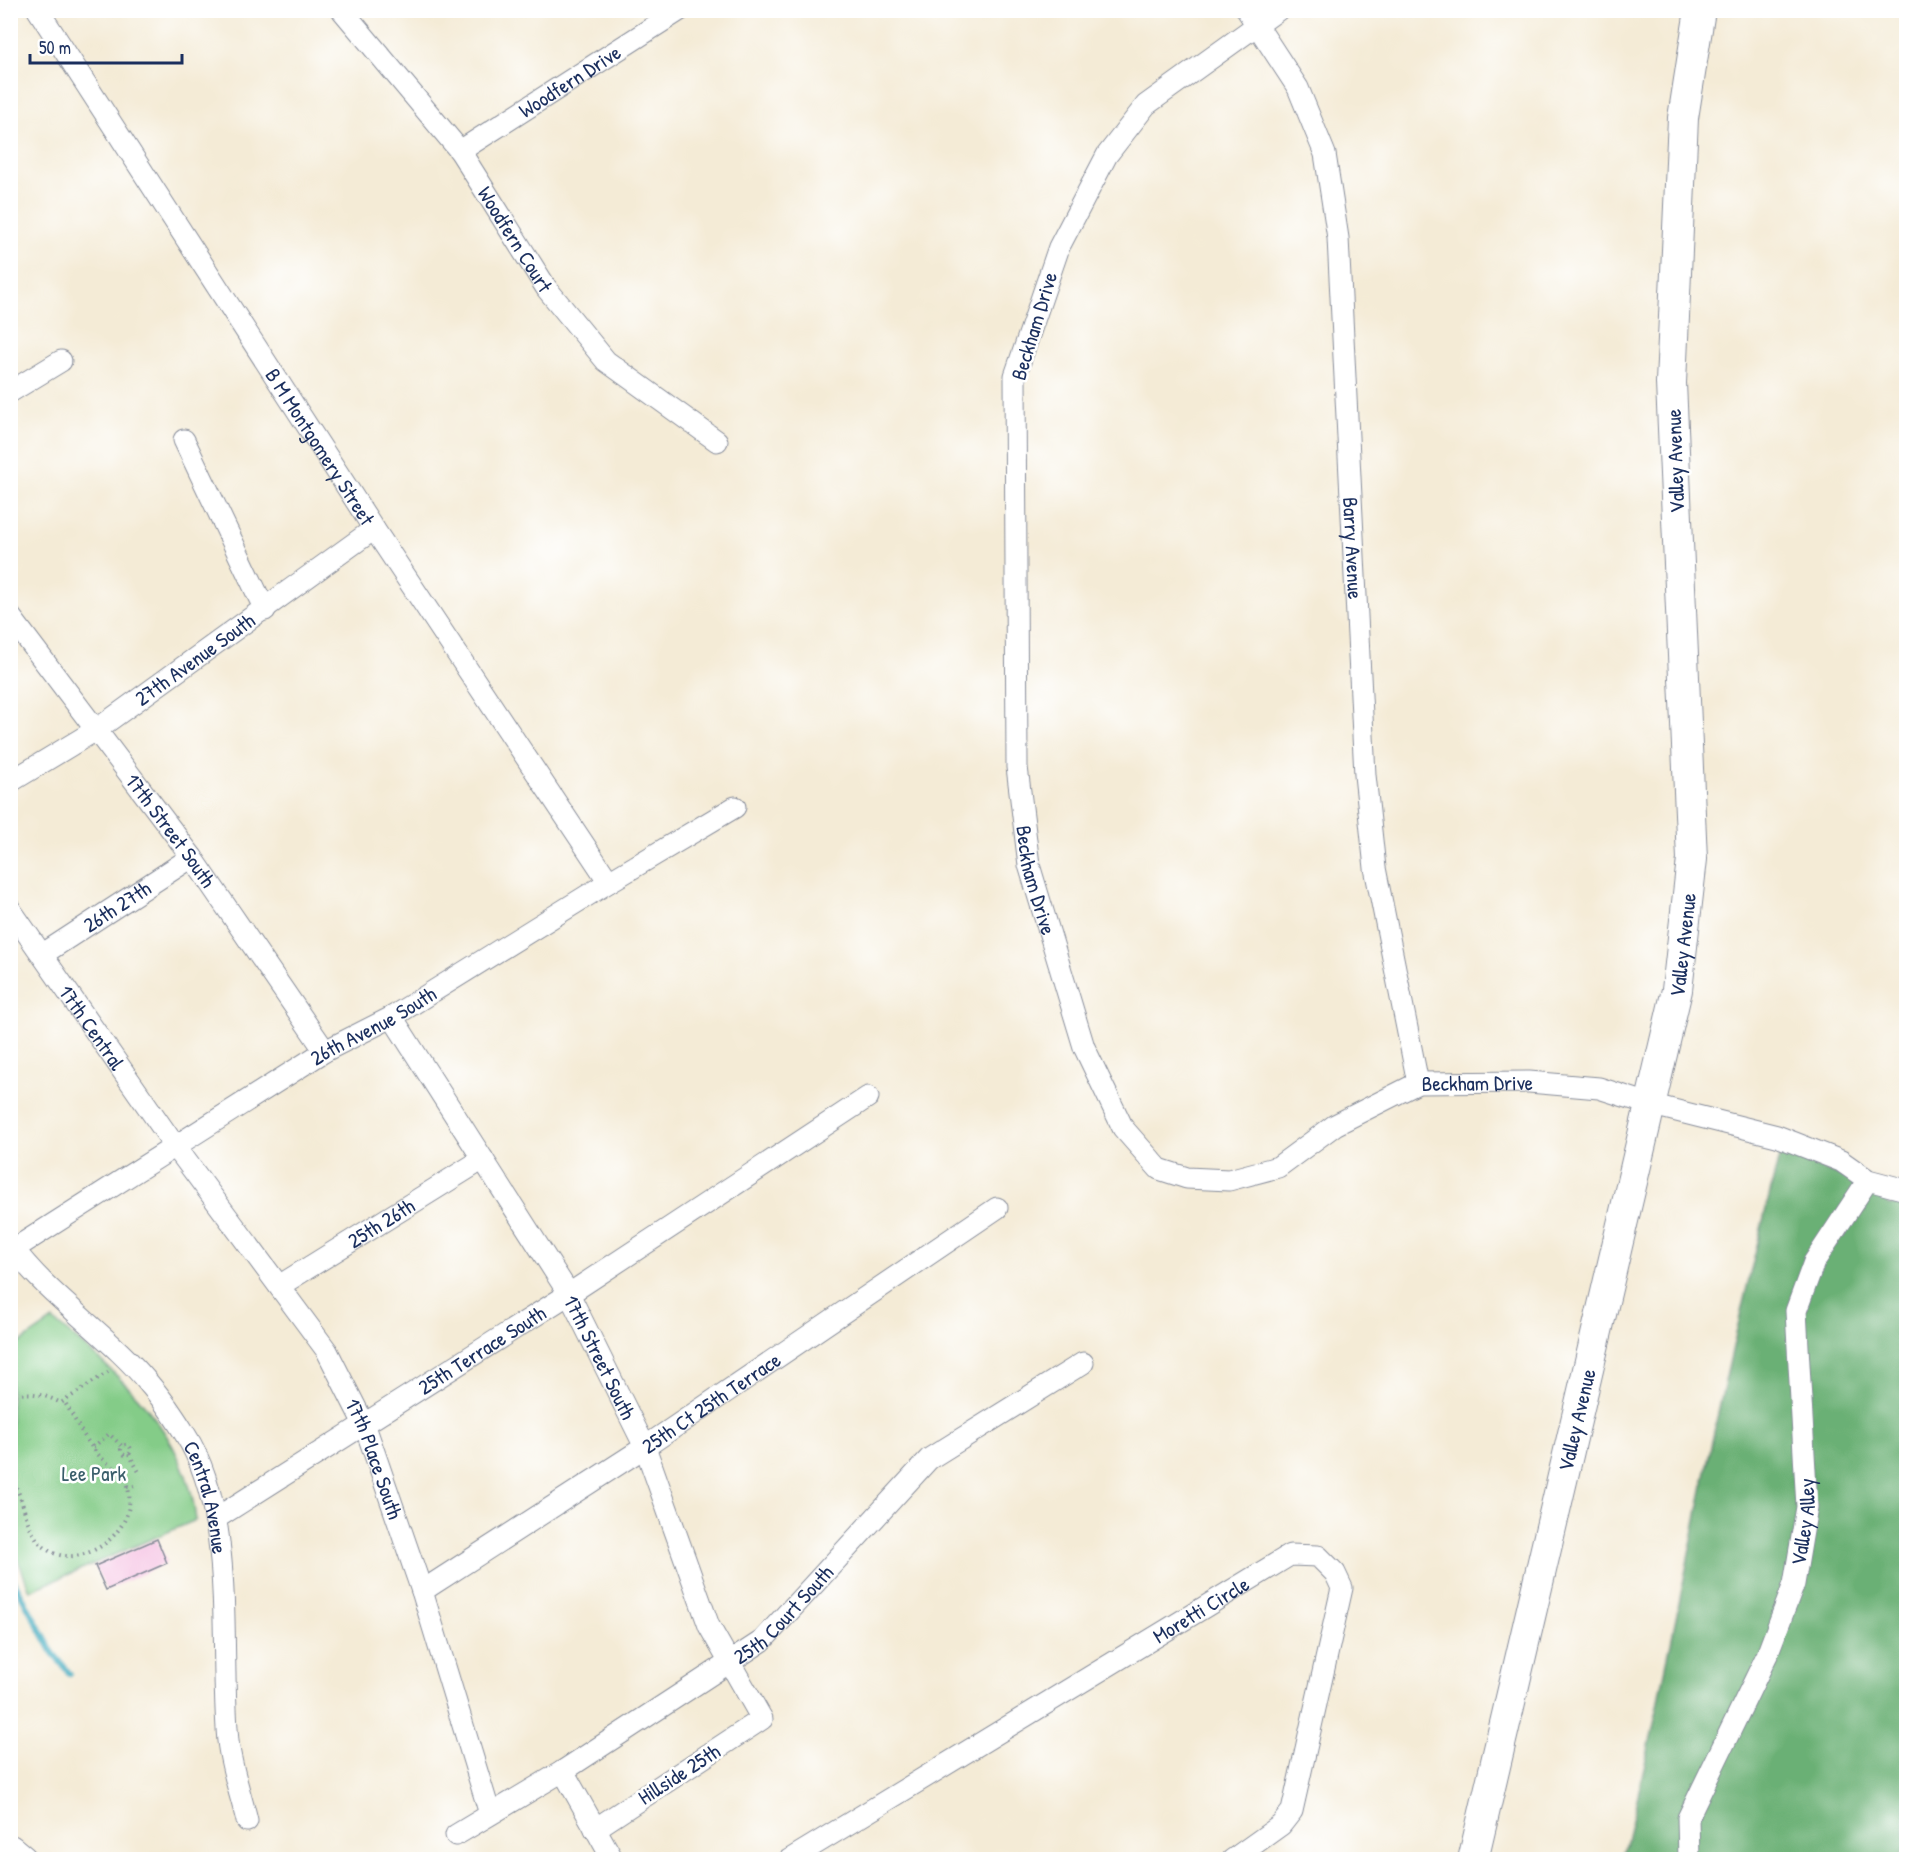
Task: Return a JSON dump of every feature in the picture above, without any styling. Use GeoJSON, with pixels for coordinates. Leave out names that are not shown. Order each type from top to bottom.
{"type":"FeatureCollection","features":[{"type":"Feature","properties":{"kind":"main road","name":"Valley Avenue"},"geometry":{"type":"LineString","coordinates":[[1473,1860],[1677,990],[1692,859],[1671,383],[1683,118],[1700,10]]}},
{"type":"Feature","properties":{"kind":"main road"},"geometry":{"type":"LineString","coordinates":[[10,1850],[22,1860]]}},
{"type":"Feature","properties":{"kind":"street","name":"B M Montgomery Street"},"geometry":{"type":"LineString","coordinates":[[38,10],[374,529],[609,882]]}},
{"type":"Feature","properties":{"kind":"street","name":"Woodfern Court"},"geometry":{"type":"LineString","coordinates":[[342,10],[460,152],[547,289],[606,361],[717,441]]}},
{"type":"Feature","properties":{"kind":"street","name":"Woodfern Drive"},"geometry":{"type":"LineString","coordinates":[[460,152],[680,10]]}},
{"type":"Feature","properties":{"kind":"street","name":"Beckham Drive"},"geometry":{"type":"LineString","coordinates":[[1278,10],[1251,18],[1146,105],[1107,155],[1059,246],[1015,376],[1017,767],[1029,865],[1084,1047],[1123,1128],[1159,1169],[1187,1178],[1229,1180],[1278,1167],[1335,1125],[1418,1083],[1529,1082],[1599,1088],[1649,1104],[1777,1136],[1841,1161],[1868,1180]]}},
{"type":"Feature","properties":{"kind":"street","name":"Barry Avenue"},"geometry":{"type":"LineString","coordinates":[[1251,18],[1298,88],[1325,154],[1338,238],[1365,775],[1375,868],[1418,1083]]}},
{"type":"Feature","properties":{"kind":"street"},"geometry":{"type":"LineString","coordinates":[[10,392],[61,361]]}},
{"type":"Feature","properties":{"kind":"street"},"geometry":{"type":"LineString","coordinates":[[184,440],[265,610]]}},
{"type":"Feature","properties":{"kind":"street","name":"27th Avenue South"},"geometry":{"type":"LineString","coordinates":[[10,782],[96,730],[374,529]]}},
{"type":"Feature","properties":{"kind":"street","name":"17th Street South"},"geometry":{"type":"LineString","coordinates":[[10,616],[192,857],[325,1051]]}},
{"type":"Feature","properties":{"kind":"street","name":"26th Avenue South"},"geometry":{"type":"LineString","coordinates":[[12,1246],[325,1051],[392,1017],[609,882],[735,807]]}},
{"type":"Feature","properties":{"kind":"street","name":"26th 27th"},"geometry":{"type":"LineString","coordinates":[[43,954],[192,857]]}},
{"type":"Feature","properties":{"kind":"street","name":"17th Central"},"geometry":{"type":"LineString","coordinates":[[10,909],[175,1146]]}},
{"type":"Feature","properties":{"kind":"street","name":"17th Street South"},"geometry":{"type":"LineString","coordinates":[[392,1017],[569,1294],[645,1448],[709,1626],[729,1665],[762,1719]]}},
{"type":"Feature","properties":{"kind":"street","name":"25th Terrace South"},"geometry":{"type":"LineString","coordinates":[[215,1519],[569,1294],[868,1097]]}},
{"type":"Feature","properties":{"kind":"street","name":"17th Place South"},"geometry":{"type":"LineString","coordinates":[[175,1146],[327,1351],[364,1426],[422,1592],[490,1814]]}},
{"type":"Feature","properties":{"kind":"street","name":"25th 26th"},"geometry":{"type":"LineString","coordinates":[[279,1286],[483,1159]]}},
{"type":"Feature","properties":{"kind":"street"},"geometry":{"type":"LineString","coordinates":[[1868,1180],[1906,1190]]}},
{"type":"Feature","properties":{"kind":"street","name":"Valley Alley"},"geometry":{"type":"LineString","coordinates":[[1689,1860],[1688,1818],[1767,1655],[1794,1584],[1807,1507],[1796,1311],[1814,1262],[1868,1180]]}},
{"type":"Feature","properties":{"kind":"street","name":"25th Ct 25th Terrace"},"geometry":{"type":"LineString","coordinates":[[422,1592],[645,1448],[998,1208]]}},
{"type":"Feature","properties":{"kind":"street","name":"Central Avenue"},"geometry":{"type":"LineString","coordinates":[[12,1246],[30,1269],[150,1385],[186,1436],[205,1477],[215,1519],[225,1616],[228,1743],[247,1821]]}},
{"type":"Feature","properties":{"kind":"street","name":"25th Court South"},"geometry":{"type":"LineString","coordinates":[[456,1835],[563,1771],[729,1665],[762,1641],[928,1459],[1083,1363]]}},
{"type":"Feature","properties":{"kind":"street","name":"Moretti Circle"},"geometry":{"type":"LineString","coordinates":[[789,1860],[1290,1555],[1318,1556],[1335,1573],[1342,1588],[1292,1811],[1281,1825],[1232,1860]]}},
{"type":"Feature","properties":{"kind":"street","name":"Hillside 25th"},"geometry":{"type":"LineString","coordinates":[[596,1829],[762,1719]]}},
{"type":"Feature","properties":{"kind":"street"},"geometry":{"type":"LineString","coordinates":[[563,1771],[613,1860]]}},
{"type":"Feature","properties":{"kind":"path"},"geometry":{"type":"LineString","coordinates":[[10,1396],[25,1392],[38,1393],[61,1403],[110,1370]]}},
{"type":"Feature","properties":{"kind":"path"},"geometry":{"type":"LineString","coordinates":[[10,1477],[21,1494],[30,1528],[42,1545],[61,1554],[88,1552],[99,1548],[118,1534],[129,1507],[127,1487],[120,1472],[93,1447],[64,1401]]}},
{"type":"Feature","properties":{"kind":"path"},"geometry":{"type":"LineString","coordinates":[[66,1415],[69,1409]]}},
{"type":"Feature","properties":{"kind":"path"},"geometry":{"type":"LineString","coordinates":[[75,1430],[84,1432]]}},
{"type":"Feature","properties":{"kind":"path"},"geometry":{"type":"LineString","coordinates":[[93,1447],[109,1434],[122,1446],[130,1447],[129,1454],[140,1472]]}},
{"type":"Feature","properties":{"kind":"path"},"geometry":{"type":"LineString","coordinates":[[127,1487],[134,1486]]}},
{"type":"Feature","properties":{"kind":"green space"},"geometry":{"type":"Polygon","coordinates":[[[1780,1153],[1871,1187],[1889,1205],[1906,1204],[1906,1846],[1897,1860],[1622,1860],[1654,1724],[1728,1366],[1780,1153]]]}},
{"type":"Feature","properties":{"kind":"green space","name":"Lee Park"},"geometry":{"type":"Polygon","coordinates":[[[53,1320],[102,1361],[124,1383],[164,1431],[179,1458],[190,1488],[196,1520],[30,1591],[11,1542],[11,1349],[53,1320]]]}},
{"type":"Feature","properties":{"kind":"building"},"geometry":{"type":"Polygon","coordinates":[[[157,1539],[167,1563],[106,1590],[95,1566],[157,1539]]]}},
{"type":"Feature","properties":{"kind":"waterway"},"geometry":{"type":"LineString","coordinates":[[10,1574],[53,1653],[70,1674]]}}]}
